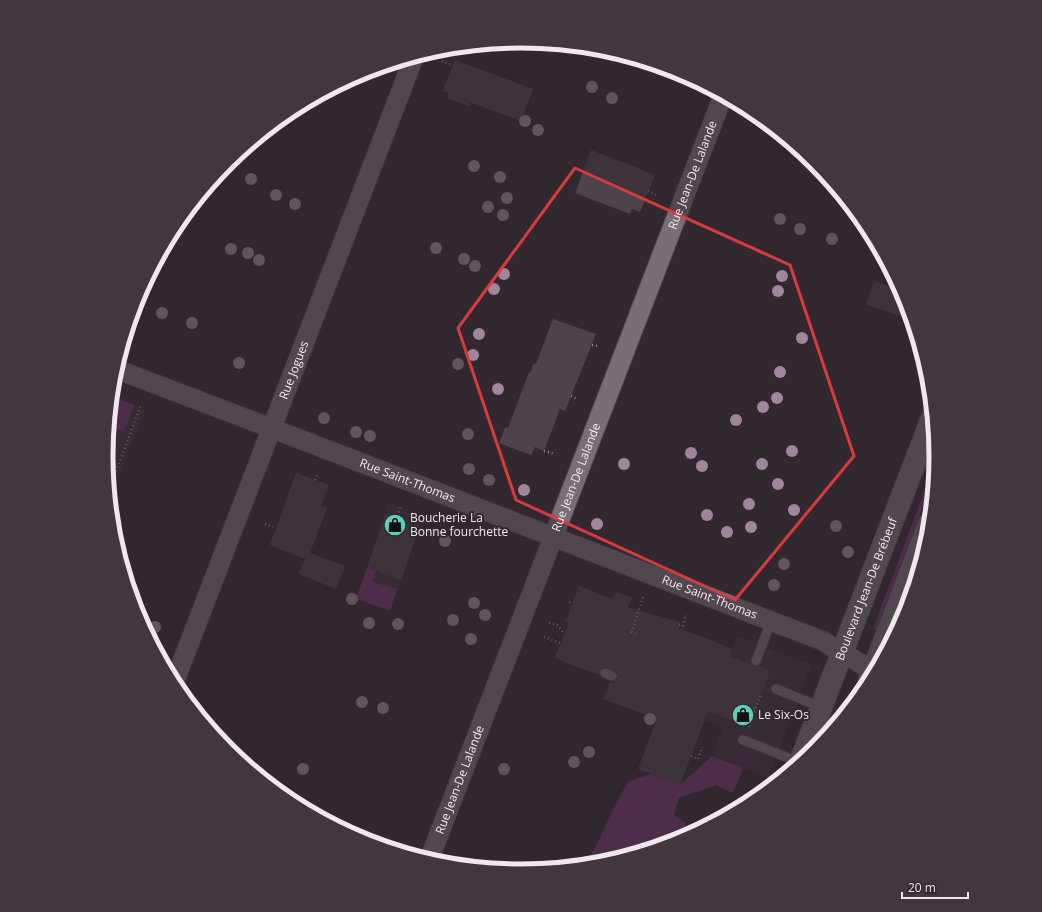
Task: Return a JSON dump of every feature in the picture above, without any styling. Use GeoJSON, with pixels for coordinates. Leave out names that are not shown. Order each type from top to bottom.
{"type":"FeatureCollection","features":[{"type":"Feature","properties":{"kind":"main road","name":"Boulevard Jean-De Brébeuf"},"geometry":{"type":"LineString","coordinates":[[806,747],[928,429]]}},
{"type":"Feature","properties":{"kind":"main road"},"geometry":{"type":"LineString","coordinates":[[886,638],[916,560]]}},
{"type":"Feature","properties":{"kind":"street","name":"Rue Jogues"},"geometry":{"type":"LineString","coordinates":[[177,675],[412,63]]}},
{"type":"Feature","properties":{"kind":"street","name":"Rue Jean-De Lalande"},"geometry":{"type":"LineString","coordinates":[[431,854],[721,101]]}},
{"type":"Feature","properties":{"kind":"street","name":"Rue Saint-Thomas"},"geometry":{"type":"LineString","coordinates":[[122,371],[823,641],[867,671]]}},
{"type":"Feature","properties":{"kind":"lane"},"geometry":{"type":"LineString","coordinates":[[756,661],[771,621]]}},
{"type":"Feature","properties":{"kind":"lane"},"geometry":{"type":"LineString","coordinates":[[776,689],[822,707]]}},
{"type":"Feature","properties":{"kind":"lane"},"geometry":{"type":"LineString","coordinates":[[743,740],[793,760]]}},
{"type":"Feature","properties":{"kind":"path"},"geometry":{"type":"LineString","coordinates":[[442,61],[453,66]]}},
{"type":"Feature","properties":{"kind":"path"},"geometry":{"type":"LineString","coordinates":[[648,192],[656,195]]}},
{"type":"Feature","properties":{"kind":"path"},"geometry":{"type":"LineString","coordinates":[[592,344],[597,346]]}},
{"type":"Feature","properties":{"kind":"path"},"geometry":{"type":"LineString","coordinates":[[571,396],[577,399]]}},
{"type":"Feature","properties":{"kind":"path"},"geometry":{"type":"LineString","coordinates":[[114,477],[141,405]]}},
{"type":"Feature","properties":{"kind":"path"},"geometry":{"type":"LineString","coordinates":[[544,450],[555,454]]}},
{"type":"Feature","properties":{"kind":"path"},"geometry":{"type":"LineString","coordinates":[[315,480],[318,473]]}},
{"type":"Feature","properties":{"kind":"path"},"geometry":{"type":"LineString","coordinates":[[396,520],[401,504]]}},
{"type":"Feature","properties":{"kind":"path"},"geometry":{"type":"LineString","coordinates":[[264,524],[273,527]]}},
{"type":"Feature","properties":{"kind":"path"},"geometry":{"type":"LineString","coordinates":[[636,634],[632,632],[643,597]]}},
{"type":"Feature","properties":{"kind":"path"},"geometry":{"type":"LineString","coordinates":[[679,626],[683,626],[686,614]]}},
{"type":"Feature","properties":{"kind":"path"},"geometry":{"type":"LineString","coordinates":[[550,623],[557,626],[564,633]]}},
{"type":"Feature","properties":{"kind":"path"},"geometry":{"type":"LineString","coordinates":[[544,637],[560,643]]}},
{"type":"Feature","properties":{"kind":"path"},"geometry":{"type":"LineString","coordinates":[[752,718],[762,690]]}},
{"type":"Feature","properties":{"kind":"path"},"geometry":{"type":"LineString","coordinates":[[691,756],[698,759],[702,747]]}},
{"type":"Feature","properties":{"kind":"highlighted area"},"geometry":{"type":"Polygon","coordinates":[[[575,168],[790,265],[854,456],[735,600],[516,500],[458,328],[575,168]]]}},
{"type":"Feature","properties":{"kind":"shaded area"},"geometry":{"type":"Polygon","coordinates":[[[117,399],[145,410],[114,489],[113,456],[117,399]]]}},
{"type":"Feature","properties":{"kind":"shaded area"},"geometry":{"type":"Polygon","coordinates":[[[117,399],[134,405],[124,432],[114,428],[117,399]]]}},
{"type":"Feature","properties":{"kind":"shaded area"},"geometry":{"type":"Polygon","coordinates":[[[928,482],[927,496],[877,630],[873,629],[928,482]]]}},
{"type":"Feature","properties":{"kind":"shaded area"},"geometry":{"type":"Polygon","coordinates":[[[389,502],[423,516],[390,611],[356,599],[389,502]]]}},
{"type":"Feature","properties":{"kind":"shaded area"},"geometry":{"type":"Polygon","coordinates":[[[367,568],[376,571],[372,582],[397,589],[390,611],[356,599],[367,568]]]}},
{"type":"Feature","properties":{"kind":"shaded area"},"geometry":{"type":"Polygon","coordinates":[[[738,636],[811,665],[768,777],[712,756],[723,728],[705,720],[738,636]]]}},
{"type":"Feature","properties":{"kind":"shaded area"},"geometry":{"type":"Polygon","coordinates":[[[842,708],[830,722],[836,709],[842,708]]]}},
{"type":"Feature","properties":{"kind":"shaded area"},"geometry":{"type":"Polygon","coordinates":[[[712,756],[744,768],[732,793],[716,785],[679,798],[674,815],[686,823],[683,830],[627,850],[589,858],[617,801],[629,781],[651,774],[680,785],[712,756]]]}},
{"type":"Feature","properties":{"kind":"building"},"geometry":{"type":"Polygon","coordinates":[[[455,60],[533,89],[521,121],[470,102],[469,106],[447,98],[449,93],[443,91],[455,60]]]}},
{"type":"Feature","properties":{"kind":"building"},"geometry":{"type":"Polygon","coordinates":[[[591,150],[655,175],[640,212],[632,209],[630,214],[575,193],[591,150]]]}},
{"type":"Feature","properties":{"kind":"building"},"geometry":{"type":"Polygon","coordinates":[[[874,281],[892,287],[904,318],[866,304],[874,281]]]}},
{"type":"Feature","properties":{"kind":"building"},"geometry":{"type":"Polygon","coordinates":[[[553,319],[596,334],[565,411],[560,409],[544,451],[535,447],[531,455],[499,443],[505,427],[508,428],[529,372],[530,373],[534,363],[536,364],[553,319]]]}},
{"type":"Feature","properties":{"kind":"building"},"geometry":{"type":"Polygon","coordinates":[[[296,473],[329,485],[321,506],[327,508],[310,553],[345,566],[336,589],[299,574],[305,559],[270,545],[296,473]]]}},
{"type":"Feature","properties":{"kind":"building"},"geometry":{"type":"Polygon","coordinates":[[[385,516],[419,528],[401,580],[367,568],[385,516]]]}},
{"type":"Feature","properties":{"kind":"building"},"geometry":{"type":"Polygon","coordinates":[[[579,586],[613,599],[616,592],[632,598],[628,608],[680,622],[678,628],[733,649],[730,656],[751,664],[754,667],[758,666],[770,671],[749,726],[708,711],[680,785],[638,769],[657,719],[603,699],[610,682],[617,679],[617,672],[604,667],[600,670],[599,675],[555,658],[569,622],[566,621],[579,586]]]}},
{"type":"Feature","properties":{"kind":"place","name":"Boucherie La Bonne fourchette"},"geometry":{"type":"Point","coordinates":[395,525]}},
{"type":"Feature","properties":{"kind":"place","name":"Le Six-Os"},"geometry":{"type":"Point","coordinates":[743,715]}}]}
